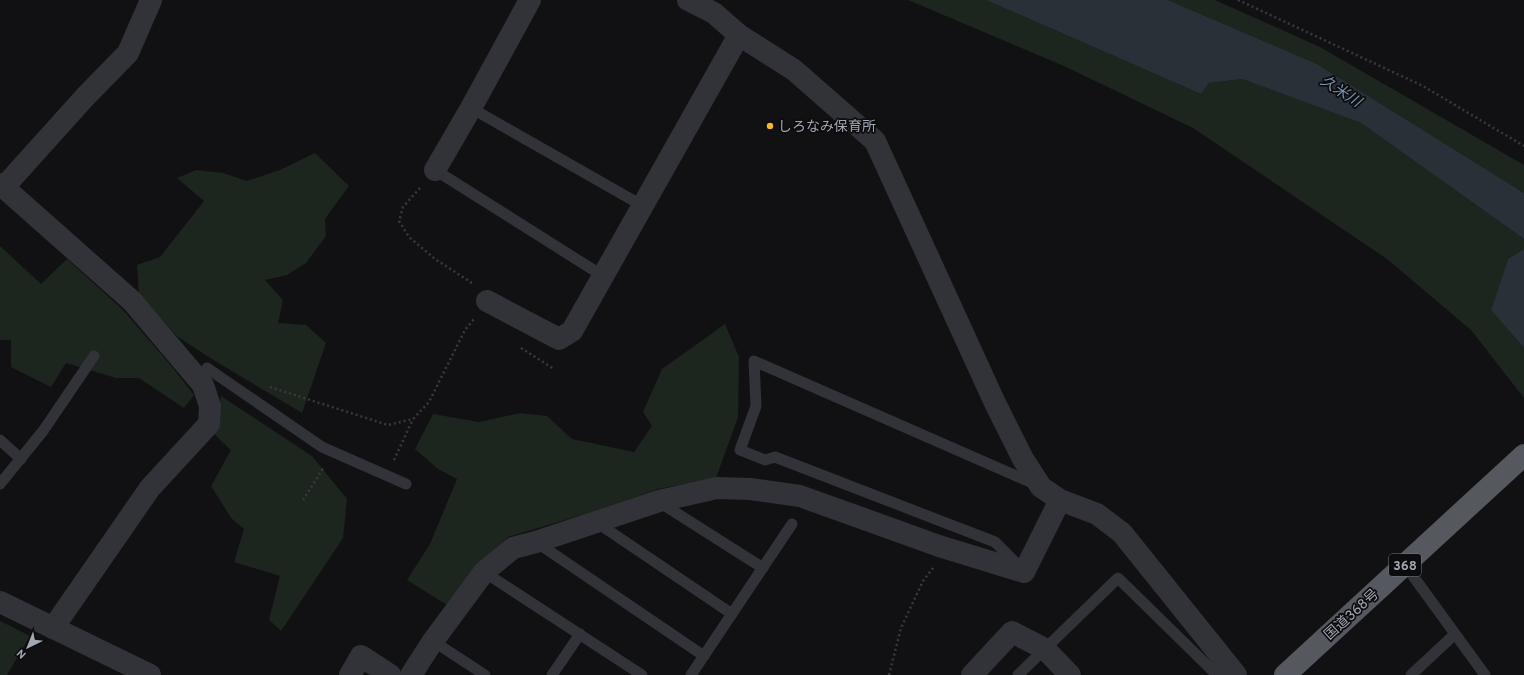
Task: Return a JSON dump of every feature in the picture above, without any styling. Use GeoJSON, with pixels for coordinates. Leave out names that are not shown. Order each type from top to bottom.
{"type":"FeatureCollection","features":[{"type":"Feature","properties":{"kind":"highway","name":"国道368号"},"geometry":{"type":"LineString","coordinates":[[1284,675],[1524,455]]}},
{"type":"Feature","properties":{"kind":"street"},"geometry":{"type":"LineString","coordinates":[[52,628],[150,488],[209,424],[210,406],[203,385],[132,301],[2,186],[128,53],[151,0]]}},
{"type":"Feature","properties":{"kind":"street"},"geometry":{"type":"LineString","coordinates":[[435,170],[530,0]]}},
{"type":"Feature","properties":{"kind":"street"},"geometry":{"type":"LineString","coordinates":[[688,0],[714,13],[739,35],[794,70],[875,141],[995,403],[1023,459],[1041,487],[1060,500],[1097,514],[1122,533],[1233,672]]}},
{"type":"Feature","properties":{"kind":"street"},"geometry":{"type":"LineString","coordinates":[[487,301],[559,339],[572,331],[739,35]]}},
{"type":"Feature","properties":{"kind":"street"},"geometry":{"type":"LineString","coordinates":[[411,675],[433,641],[484,572],[513,548],[659,502],[717,488],[750,488],[800,496],[939,546],[1024,572],[1060,500]]}},
{"type":"Feature","properties":{"kind":"street"},"geometry":{"type":"LineString","coordinates":[[0,602],[150,675]]}},
{"type":"Feature","properties":{"kind":"street"},"geometry":{"type":"LineString","coordinates":[[972,675],[1012,632],[1045,649],[1070,675]]}},
{"type":"Feature","properties":{"kind":"street"},"geometry":{"type":"LineString","coordinates":[[350,675],[361,656],[390,675]]}},
{"type":"Feature","properties":{"kind":"lane"},"geometry":{"type":"LineString","coordinates":[[471,108],[643,206]]}},
{"type":"Feature","properties":{"kind":"lane"},"geometry":{"type":"LineString","coordinates":[[435,170],[603,276]]}},
{"type":"Feature","properties":{"kind":"lane"},"geometry":{"type":"LineString","coordinates":[[0,484],[43,431],[94,356]]}},
{"type":"Feature","properties":{"kind":"lane"},"geometry":{"type":"LineString","coordinates":[[1024,572],[995,542],[775,457],[765,460],[740,450],[756,406],[754,361],[1041,487]]}},
{"type":"Feature","properties":{"kind":"lane"},"geometry":{"type":"LineString","coordinates":[[207,368],[322,448],[406,484]]}},
{"type":"Feature","properties":{"kind":"lane"},"geometry":{"type":"LineString","coordinates":[[0,440],[21,459]]}},
{"type":"Feature","properties":{"kind":"lane"},"geometry":{"type":"LineString","coordinates":[[659,502],[763,568]]}},
{"type":"Feature","properties":{"kind":"lane"},"geometry":{"type":"LineString","coordinates":[[596,522],[732,614]]}},
{"type":"Feature","properties":{"kind":"lane"},"geometry":{"type":"LineString","coordinates":[[691,675],[792,524]]}},
{"type":"Feature","properties":{"kind":"lane"},"geometry":{"type":"LineString","coordinates":[[536,542],[704,656]]}},
{"type":"Feature","properties":{"kind":"lane"},"geometry":{"type":"LineString","coordinates":[[1405,565],[1485,675]]}},
{"type":"Feature","properties":{"kind":"lane"},"geometry":{"type":"LineString","coordinates":[[484,572],[642,675]]}},
{"type":"Feature","properties":{"kind":"lane"},"geometry":{"type":"LineString","coordinates":[[1018,675],[1118,578],[1216,674],[1233,672]]}},
{"type":"Feature","properties":{"kind":"lane"},"geometry":{"type":"LineString","coordinates":[[552,675],[580,634]]}},
{"type":"Feature","properties":{"kind":"lane"},"geometry":{"type":"LineString","coordinates":[[1411,675],[1455,634]]}},
{"type":"Feature","properties":{"kind":"lane"},"geometry":{"type":"LineString","coordinates":[[433,641],[485,675]]}},
{"type":"Feature","properties":{"kind":"path"},"geometry":{"type":"LineString","coordinates":[[1238,0],[1423,86],[1524,146]]}},
{"type":"Feature","properties":{"kind":"path"},"geometry":{"type":"LineString","coordinates":[[397,450],[413,418],[430,402],[465,330],[487,301],[480,288],[435,258],[410,237],[399,222],[403,207],[435,170]]}},
{"type":"Feature","properties":{"kind":"path"},"geometry":{"type":"LineString","coordinates":[[263,385],[388,425],[413,418]]}},
{"type":"Feature","properties":{"kind":"path"},"geometry":{"type":"LineString","coordinates":[[303,500],[320,472]]}},
{"type":"Feature","properties":{"kind":"path"},"geometry":{"type":"LineString","coordinates":[[890,675],[902,628],[923,581],[932,569],[936,567]]}},
{"type":"Feature","properties":{"kind":"shaded area"},"geometry":{"type":"Polygon","coordinates":[[[908,0],[986,0],[1201,94],[1209,83],[1242,79],[1361,123],[1524,239],[1524,249],[1508,259],[1491,310],[1524,348],[1524,398],[1471,330],[1387,259],[1193,128],[1064,66],[908,0]]]}},
{"type":"Feature","properties":{"kind":"shaded area"},"geometry":{"type":"Polygon","coordinates":[[[1168,0],[1215,0],[1320,47],[1524,165],[1524,193],[1317,64],[1168,0]]]}},
{"type":"Feature","properties":{"kind":"shaded area"},"geometry":{"type":"Polygon","coordinates":[[[315,153],[349,186],[325,219],[326,236],[306,263],[287,275],[265,280],[283,300],[278,323],[306,325],[326,343],[302,413],[178,337],[139,295],[137,265],[160,257],[204,201],[177,178],[196,170],[223,173],[247,181],[280,170],[315,153]]]}},
{"type":"Feature","properties":{"kind":"shaded area"},"geometry":{"type":"Polygon","coordinates":[[[0,246],[41,284],[67,259],[123,310],[173,368],[194,395],[184,408],[139,378],[116,378],[66,363],[51,387],[11,367],[11,340],[0,340],[0,246]]]}},
{"type":"Feature","properties":{"kind":"shaded area"},"geometry":{"type":"Polygon","coordinates":[[[725,324],[739,357],[738,417],[716,478],[658,489],[592,512],[508,537],[477,565],[447,605],[407,580],[430,544],[457,479],[438,469],[415,449],[433,414],[479,422],[520,413],[547,416],[572,439],[634,452],[652,426],[643,412],[662,369],[725,324]]]}},
{"type":"Feature","properties":{"kind":"shaded area"},"geometry":{"type":"Polygon","coordinates":[[[221,396],[312,456],[347,499],[343,538],[281,631],[269,620],[280,576],[234,562],[244,529],[231,518],[211,486],[231,450],[215,435],[221,396]]]}},
{"type":"Feature","properties":{"kind":"shaded area"},"geometry":{"type":"Polygon","coordinates":[[[0,621],[30,636],[7,675],[0,675],[0,621]]]}},
{"type":"Feature","properties":{"kind":"water","name":"久米川"},"geometry":{"type":"Polygon","coordinates":[[[986,0],[1168,0],[1317,64],[1524,193],[1524,239],[1361,123],[1242,79],[1209,83],[1201,94],[986,0]]]}},
{"type":"Feature","properties":{"kind":"water"},"geometry":{"type":"Polygon","coordinates":[[[1524,249],[1524,348],[1491,310],[1508,259],[1524,249]]]}},
{"type":"Feature","properties":{"kind":"place","name":"しろなみ保育所"},"geometry":{"type":"Point","coordinates":[770,126]}}]}
